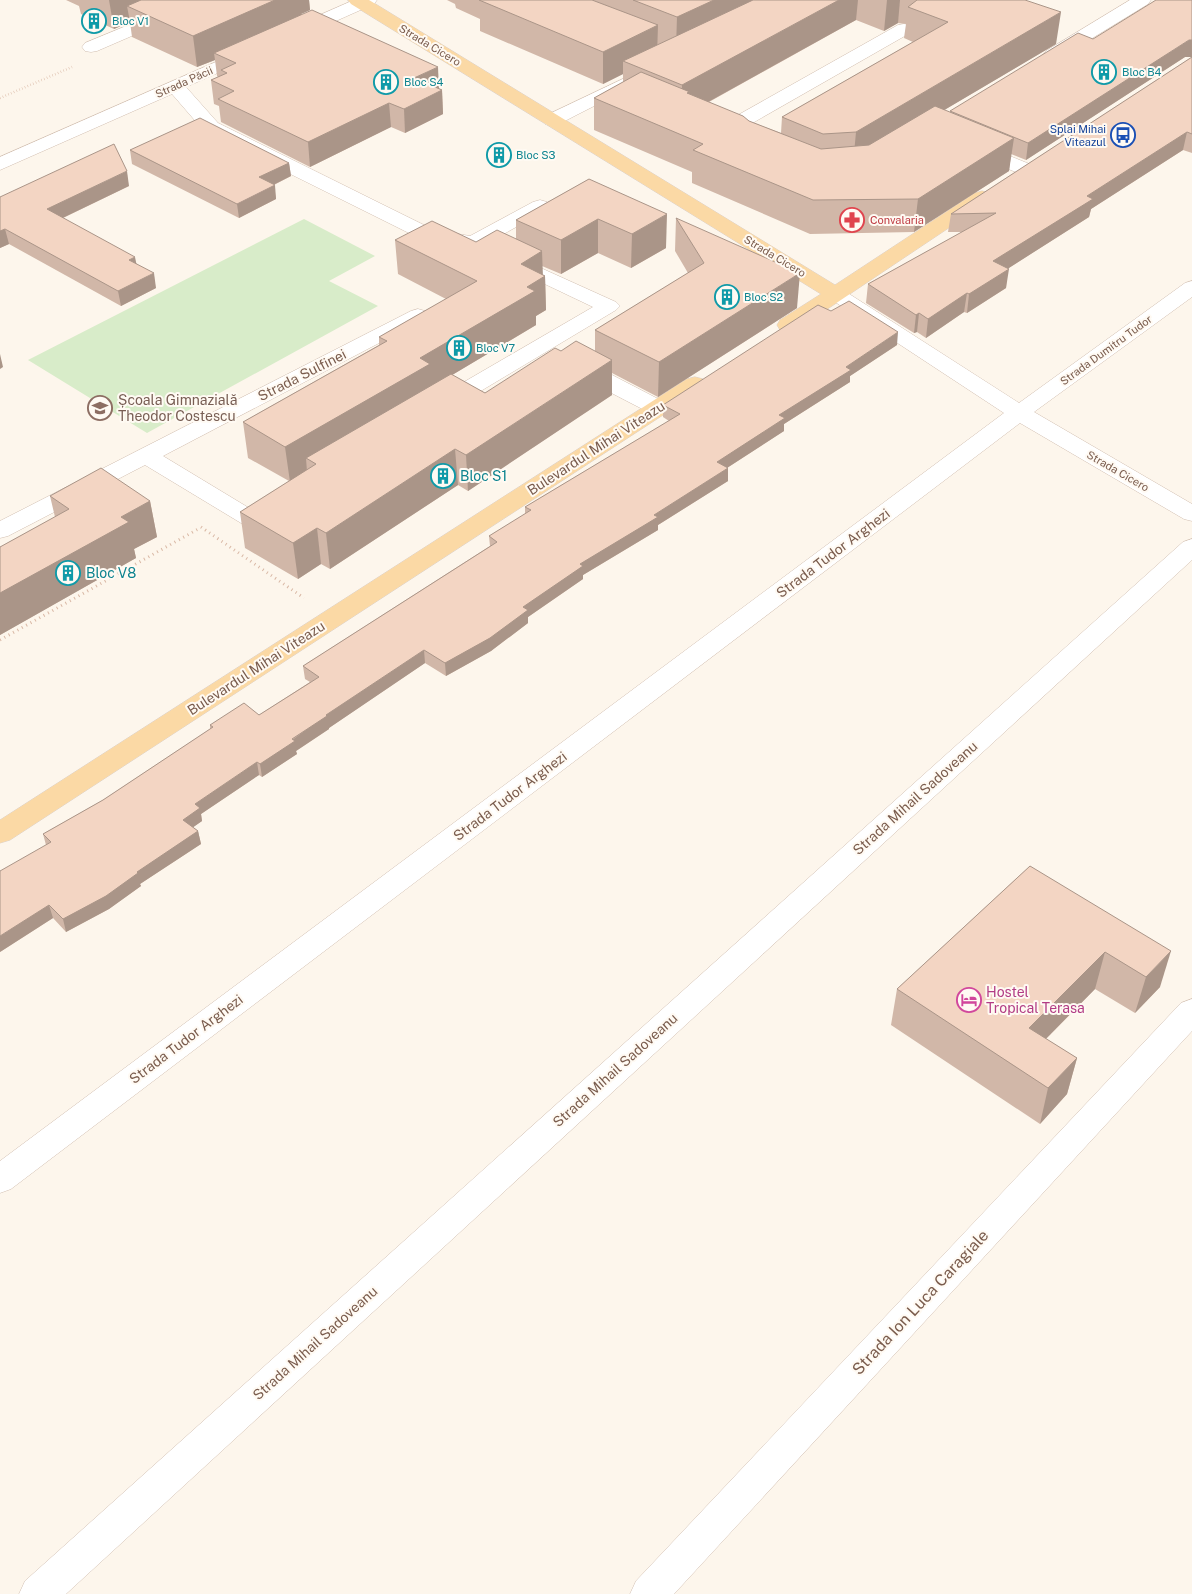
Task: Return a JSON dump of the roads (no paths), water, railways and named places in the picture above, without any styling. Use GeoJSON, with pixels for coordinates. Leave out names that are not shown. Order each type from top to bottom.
{"type":"FeatureCollection","features":[{"type":"Feature","properties":{"kind":"main road","name":"Strada Cicero"},"geometry":{"type":"LineString","coordinates":[[362,1],[836,294]]}},
{"type":"Feature","properties":{"kind":"main road"},"geometry":{"type":"LineString","coordinates":[[767,338],[1033,165]]}},
{"type":"Feature","properties":{"kind":"main road","name":"Bulevardul Mihai Viteazu"},"geometry":{"type":"LineString","coordinates":[[0,833],[717,371]]}},
{"type":"Feature","properties":{"kind":"street"},"geometry":{"type":"LineString","coordinates":[[1039,63],[1142,0]]}},
{"type":"Feature","properties":{"kind":"street"},"geometry":{"type":"LineString","coordinates":[[282,38],[362,1]]}},
{"type":"Feature","properties":{"kind":"street"},"geometry":{"type":"LineString","coordinates":[[90,47],[178,9]]}},
{"type":"Feature","properties":{"kind":"street"},"geometry":{"type":"LineString","coordinates":[[755,148],[729,128],[904,29]]}},
{"type":"Feature","properties":{"kind":"street"},"geometry":{"type":"LineString","coordinates":[[1063,31],[1081,38]]}},
{"type":"Feature","properties":{"kind":"street","name":"Strada Păcii"},"geometry":{"type":"LineString","coordinates":[[0,164],[264,46]]}},
{"type":"Feature","properties":{"kind":"street"},"geometry":{"type":"LineString","coordinates":[[552,120],[641,74]]}},
{"type":"Feature","properties":{"kind":"street"},"geometry":{"type":"LineString","coordinates":[[175,86],[211,127],[428,235],[473,243],[609,306],[420,417]]}},
{"type":"Feature","properties":{"kind":"street"},"geometry":{"type":"LineString","coordinates":[[957,141],[1033,165]]}},
{"type":"Feature","properties":{"kind":"street"},"geometry":{"type":"LineString","coordinates":[[473,243],[540,206]]}},
{"type":"Feature","properties":{"kind":"street","name":"Strada Dumitru Tudor"},"geometry":{"type":"LineString","coordinates":[[1019,413],[1192,286]]}},
{"type":"Feature","properties":{"kind":"street","name":"Strada Cicero"},"geometry":{"type":"LineString","coordinates":[[836,294],[1019,413],[1192,514]]}},
{"type":"Feature","properties":{"kind":"street","name":"Strada Sulfinei"},"geometry":{"type":"LineString","coordinates":[[0,530],[418,315]]}},
{"type":"Feature","properties":{"kind":"street"},"geometry":{"type":"LineString","coordinates":[[540,346],[658,408]]}},
{"type":"Feature","properties":{"kind":"street","name":"Strada Tudor Arghezi"},"geometry":{"type":"LineString","coordinates":[[0,1179],[1019,413]]}},
{"type":"Feature","properties":{"kind":"street"},"geometry":{"type":"LineString","coordinates":[[145,455],[249,518],[292,493]]}},
{"type":"Feature","properties":{"kind":"street","name":"Strada Mihail Sadoveanu"},"geometry":{"type":"LineString","coordinates":[[38,1594],[1192,547]]}},
{"type":"Feature","properties":{"kind":"street","name":"Strada Ion Luca Caragiale"},"geometry":{"type":"LineString","coordinates":[[649,1594],[1192,1011]]}},
{"type":"Feature","properties":{"kind":"place","name":"Bloc V1"},"geometry":{"type":"Point","coordinates":[94,21]}},
{"type":"Feature","properties":{"kind":"place","name":"Bloc B4"},"geometry":{"type":"Point","coordinates":[1104,72]}},
{"type":"Feature","properties":{"kind":"place","name":"Bloc S4"},"geometry":{"type":"Point","coordinates":[386,82]}},
{"type":"Feature","properties":{"kind":"place","name":"Splai Mihai Viteazul"},"geometry":{"type":"Point","coordinates":[1123,135]}},
{"type":"Feature","properties":{"kind":"place","name":"Bloc S3"},"geometry":{"type":"Point","coordinates":[499,155]}},
{"type":"Feature","properties":{"kind":"place","name":"Convalaria"},"geometry":{"type":"Point","coordinates":[852,220]}},
{"type":"Feature","properties":{"kind":"place","name":"Bloc S2"},"geometry":{"type":"Point","coordinates":[727,297]}},
{"type":"Feature","properties":{"kind":"place","name":"Bloc V7"},"geometry":{"type":"Point","coordinates":[459,348]}},
{"type":"Feature","properties":{"kind":"place","name":"Școala Gimnazială Theodor Costescu"},"geometry":{"type":"Point","coordinates":[100,408]}},
{"type":"Feature","properties":{"kind":"place","name":"Bloc S1"},"geometry":{"type":"Point","coordinates":[443,476]}},
{"type":"Feature","properties":{"kind":"place","name":"Bloc V8"},"geometry":{"type":"Point","coordinates":[68,573]}},
{"type":"Feature","properties":{"kind":"place","name":"Hostel Tropical Terasa"},"geometry":{"type":"Point","coordinates":[969,1000]}}]}
